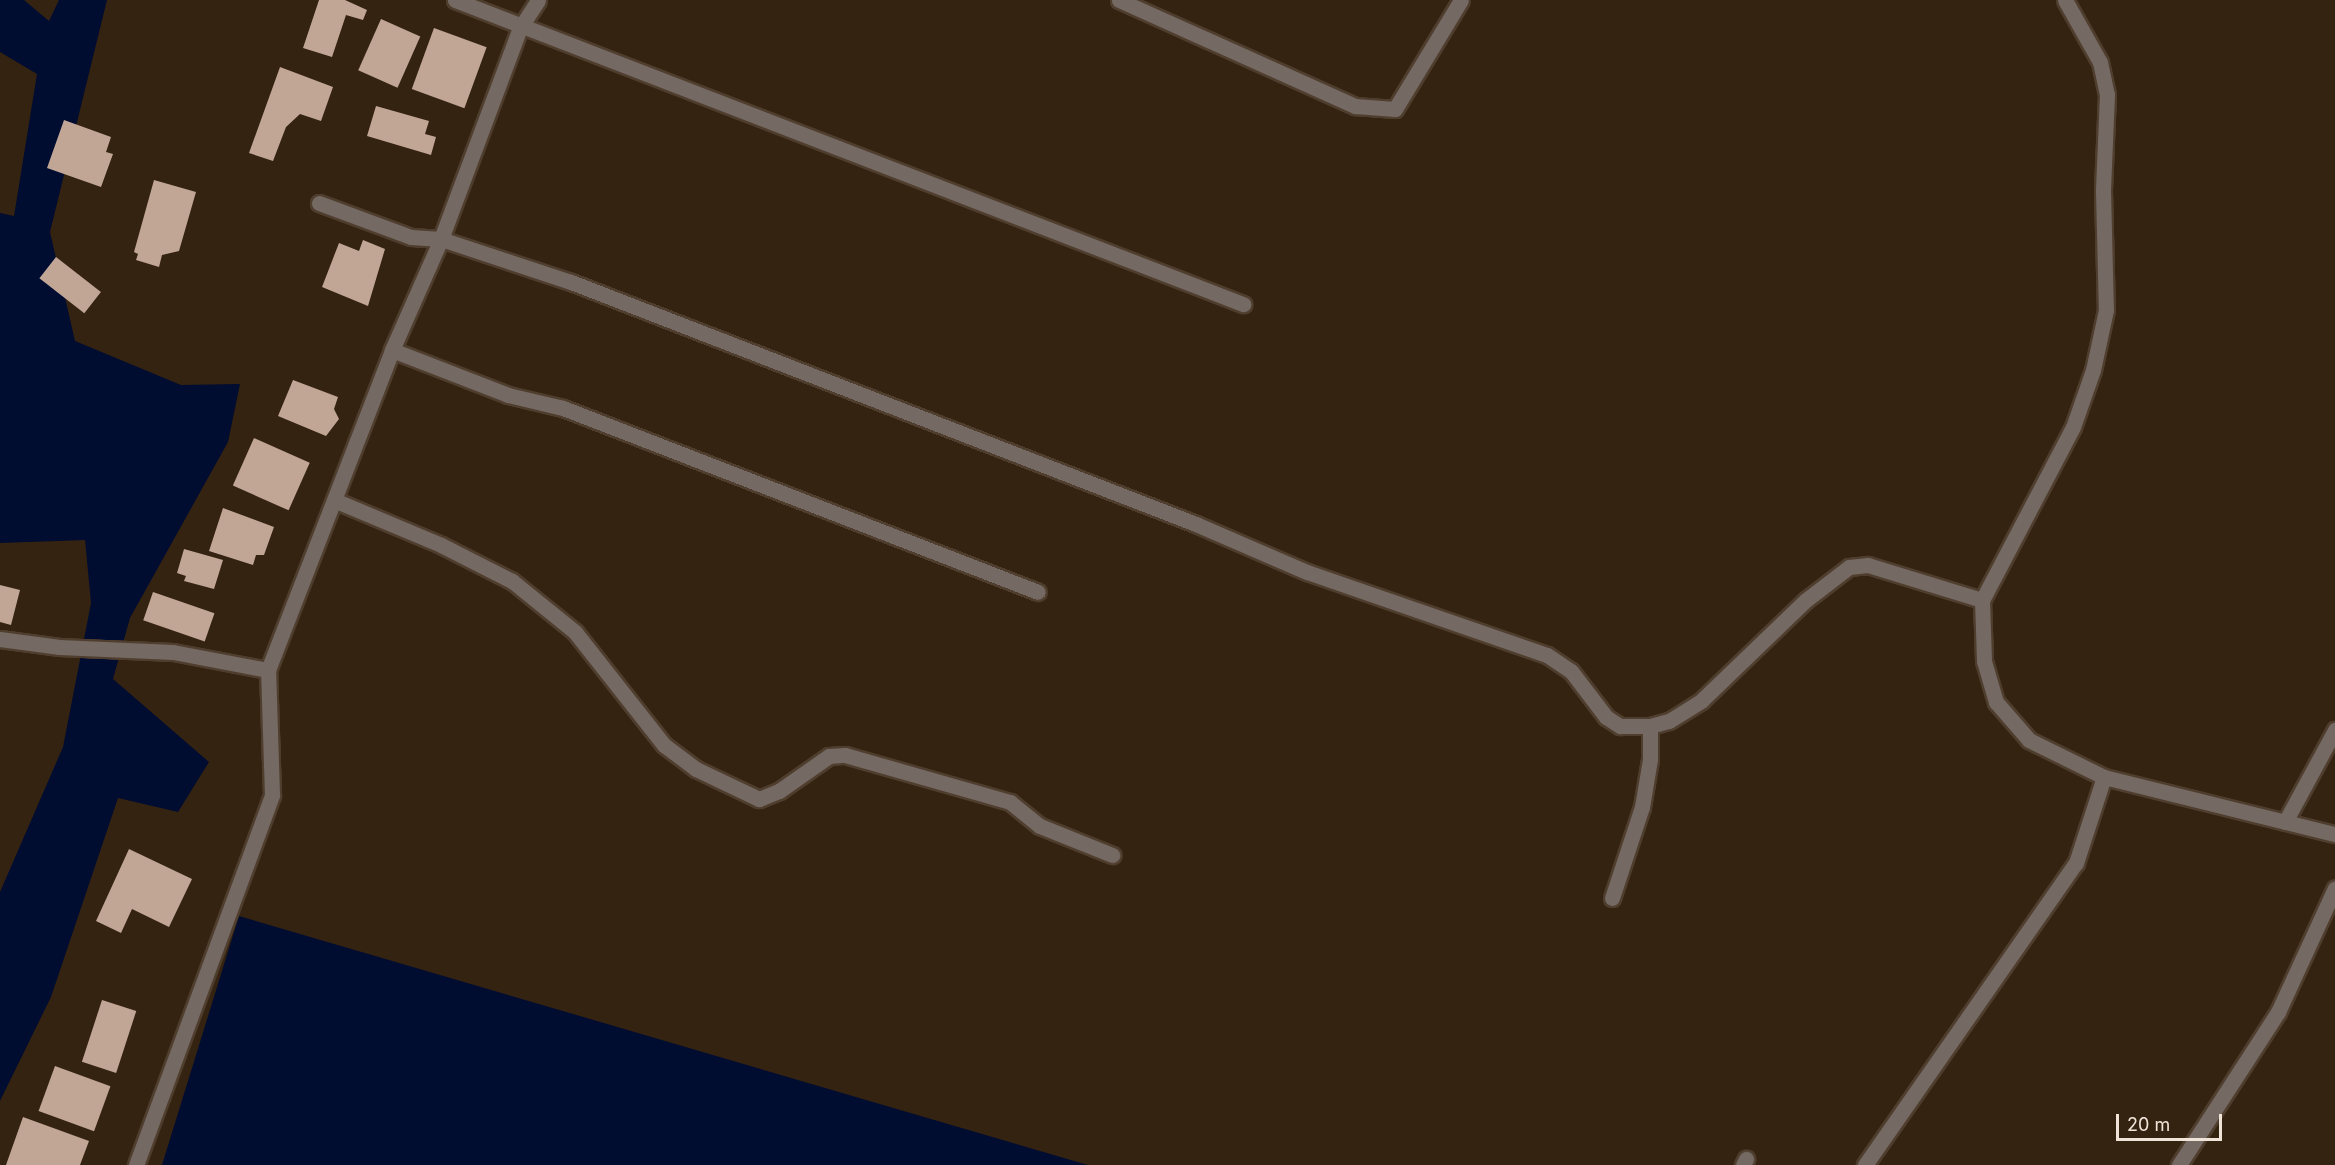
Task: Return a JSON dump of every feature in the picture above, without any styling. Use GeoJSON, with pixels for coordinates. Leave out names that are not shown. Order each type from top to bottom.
{"type":"FeatureCollection","features":[{"type":"Feature","properties":{"kind":"street"},"geometry":{"type":"LineString","coordinates":[[455,0],[520,28],[1243,304]]}},
{"type":"Feature","properties":{"kind":"street"},"geometry":{"type":"LineString","coordinates":[[136,1165],[272,795],[268,670],[392,350],[441,239],[520,28],[538,0]]}},
{"type":"Feature","properties":{"kind":"street"},"geometry":{"type":"LineString","coordinates":[[1119,0],[1355,106],[1395,109],[1461,0]]}},
{"type":"Feature","properties":{"kind":"street"},"geometry":{"type":"LineString","coordinates":[[2065,0],[2100,62],[2107,94],[2103,191],[2106,310],[2093,370],[2073,427],[1982,600],[1984,661],[1996,702],[2029,740],[2104,777],[2335,834]]}},
{"type":"Feature","properties":{"kind":"street"},"geometry":{"type":"LineString","coordinates":[[319,203],[411,237],[441,239],[582,286],[1196,524],[1307,572],[1547,654],[1571,671],[1606,717],[1620,726],[1650,726],[1669,720],[1702,700],[1806,600],[1849,567],[1868,565],[1982,600]]}},
{"type":"Feature","properties":{"kind":"street"},"geometry":{"type":"LineString","coordinates":[[392,350],[508,395],[563,408],[1038,592]]}},
{"type":"Feature","properties":{"kind":"street"},"geometry":{"type":"LineString","coordinates":[[334,500],[441,545],[513,581],[575,632],[664,745],[696,769],[759,799],[779,791],[829,756],[844,755],[1010,802],[1040,826],[1112,855]]}},
{"type":"Feature","properties":{"kind":"street"},"geometry":{"type":"LineString","coordinates":[[0,639],[59,647],[173,652],[268,670]]}},
{"type":"Feature","properties":{"kind":"street"},"geometry":{"type":"LineString","coordinates":[[1612,898],[1642,807],[1650,759],[1650,726]]}},
{"type":"Feature","properties":{"kind":"street"},"geometry":{"type":"LineString","coordinates":[[2285,822],[2335,730]]}},
{"type":"Feature","properties":{"kind":"street"},"geometry":{"type":"LineString","coordinates":[[1865,1165],[2076,863],[2104,777]]}},
{"type":"Feature","properties":{"kind":"street"},"geometry":{"type":"LineString","coordinates":[[2179,1165],[2278,1012],[2335,888]]}},
{"type":"Feature","properties":{"kind":"water"},"geometry":{"type":"Polygon","coordinates":[[[0,0],[24,0],[49,21],[59,0],[107,0],[50,232],[75,341],[181,385],[240,384],[228,442],[130,618],[113,679],[209,762],[178,812],[118,798],[51,997],[0,1101],[0,892],[63,747],[91,603],[85,540],[0,543],[0,213],[14,216],[37,74],[0,52],[0,0]]]}},
{"type":"Feature","properties":{"kind":"water"},"geometry":{"type":"Polygon","coordinates":[[[239,916],[1088,1165],[162,1165],[239,916]]]}},
{"type":"Feature","properties":{"kind":"building"},"geometry":{"type":"Polygon","coordinates":[[[319,0],[345,0],[367,10],[363,20],[346,15],[332,57],[303,48],[319,0]]]}},
{"type":"Feature","properties":{"kind":"building"},"geometry":{"type":"Polygon","coordinates":[[[381,19],[420,36],[398,88],[358,70],[381,19]]]}},
{"type":"Feature","properties":{"kind":"building"},"geometry":{"type":"Polygon","coordinates":[[[434,28],[487,47],[464,108],[412,89],[434,28]]]}},
{"type":"Feature","properties":{"kind":"building"},"geometry":{"type":"Polygon","coordinates":[[[280,67],[333,87],[321,121],[300,114],[286,127],[273,161],[249,153],[280,67]]]}},
{"type":"Feature","properties":{"kind":"building"},"geometry":{"type":"Polygon","coordinates":[[[376,106],[429,121],[425,134],[436,137],[431,155],[367,136],[376,106]]]}},
{"type":"Feature","properties":{"kind":"building"},"geometry":{"type":"Polygon","coordinates":[[[64,120],[111,137],[106,152],[113,154],[101,187],[47,168],[64,120]]]}},
{"type":"Feature","properties":{"kind":"building"},"geometry":{"type":"Polygon","coordinates":[[[154,180],[196,192],[179,251],[162,255],[159,267],[136,260],[138,254],[134,252],[154,180]]]}},
{"type":"Feature","properties":{"kind":"building"},"geometry":{"type":"Polygon","coordinates":[[[363,240],[385,249],[368,306],[322,287],[339,243],[359,251],[363,240]]]}},
{"type":"Feature","properties":{"kind":"building"},"geometry":{"type":"Polygon","coordinates":[[[56,257],[101,292],[84,313],[39,278],[56,257]]]}},
{"type":"Feature","properties":{"kind":"building"},"geometry":{"type":"Polygon","coordinates":[[[293,380],[338,397],[334,409],[339,419],[326,436],[278,416],[293,380]]]}},
{"type":"Feature","properties":{"kind":"building"},"geometry":{"type":"Polygon","coordinates":[[[254,438],[310,463],[289,510],[233,486],[254,438]]]}},
{"type":"Feature","properties":{"kind":"building"},"geometry":{"type":"Polygon","coordinates":[[[223,508],[274,527],[264,555],[256,555],[253,565],[209,551],[223,508]]]}},
{"type":"Feature","properties":{"kind":"building"},"geometry":{"type":"Polygon","coordinates":[[[184,549],[223,560],[214,589],[184,581],[186,576],[177,573],[184,549]]]}},
{"type":"Feature","properties":{"kind":"building"},"geometry":{"type":"Polygon","coordinates":[[[0,585],[20,590],[11,625],[0,622],[0,585]]]}},
{"type":"Feature","properties":{"kind":"building"},"geometry":{"type":"Polygon","coordinates":[[[153,592],[214,613],[205,642],[143,620],[153,592]]]}},
{"type":"Feature","properties":{"kind":"building"},"geometry":{"type":"Polygon","coordinates":[[[129,849],[192,879],[169,927],[132,909],[121,933],[96,921],[129,849]]]}},
{"type":"Feature","properties":{"kind":"building"},"geometry":{"type":"Polygon","coordinates":[[[102,1000],[136,1011],[116,1073],[82,1062],[102,1000]]]}},
{"type":"Feature","properties":{"kind":"building"},"geometry":{"type":"Polygon","coordinates":[[[55,1066],[110,1086],[94,1131],[39,1111],[55,1066]]]}},
{"type":"Feature","properties":{"kind":"building"},"geometry":{"type":"Polygon","coordinates":[[[23,1117],[89,1141],[80,1165],[6,1165],[23,1117]]]}}]}
